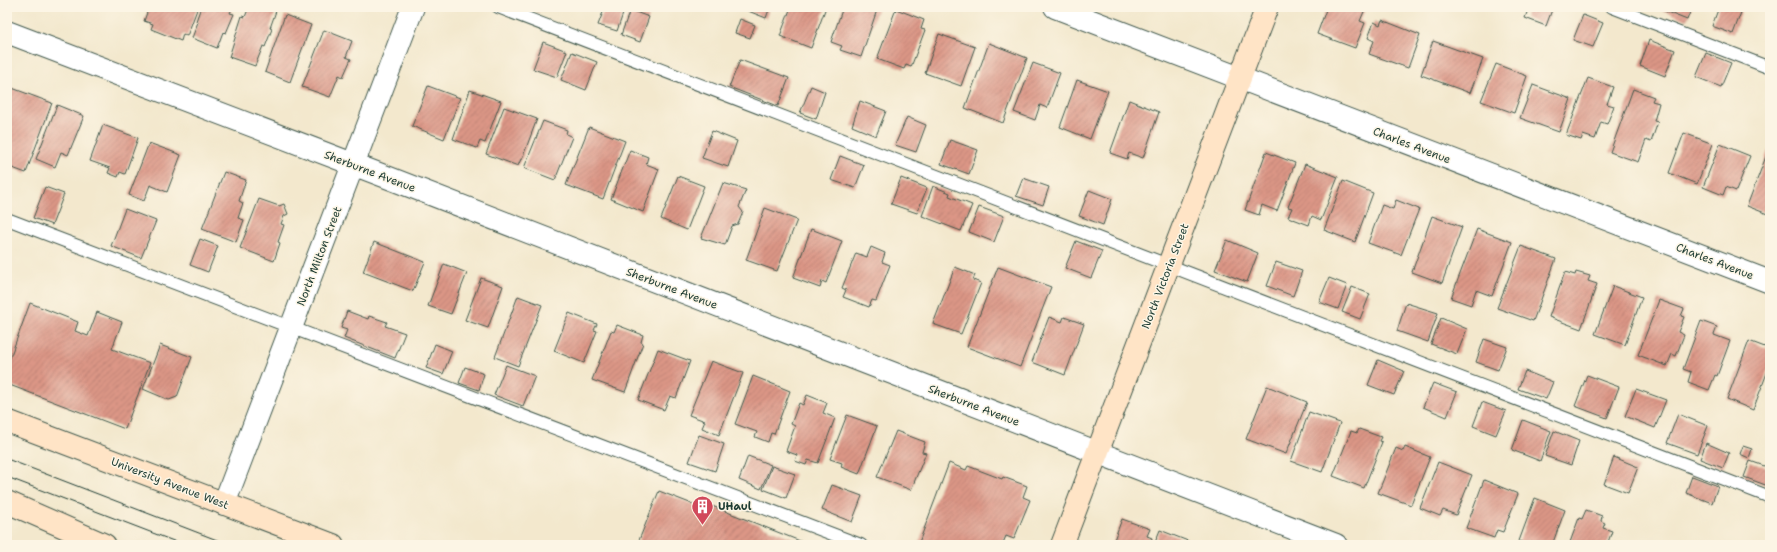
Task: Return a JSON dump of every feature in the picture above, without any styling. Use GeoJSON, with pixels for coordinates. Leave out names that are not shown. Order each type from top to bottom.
{"type":"FeatureCollection","features":[{"type":"Feature","properties":{"kind":"street","name":"North Milton Street"},"geometry":{"type":"LineString","coordinates":[[224,504],[413,7]]}},
{"type":"Feature","properties":{"kind":"street","name":"Charles Avenue"},"geometry":{"type":"LineString","coordinates":[[1055,7],[1770,282]]}},
{"type":"Feature","properties":{"kind":"street","name":"North Victoria Street"},"geometry":{"type":"LineString","coordinates":[[1062,545],[1170,266],[1267,7]]}},
{"type":"Feature","properties":{"kind":"street","name":"Sherburne Avenue"},"geometry":{"type":"LineString","coordinates":[[7,32],[1336,545]]}},
{"type":"Feature","properties":{"kind":"street","name":"University Avenue West"},"geometry":{"type":"LineString","coordinates":[[7,421],[333,545]]}},
{"type":"Feature","properties":{"kind":"street"},"geometry":{"type":"LineString","coordinates":[[7,502],[105,545]]}},
{"type":"Feature","properties":{"kind":"lane"},"geometry":{"type":"LineString","coordinates":[[498,7],[1770,498]]}},
{"type":"Feature","properties":{"kind":"lane"},"geometry":{"type":"LineString","coordinates":[[1612,7],[1770,68]]}},
{"type":"Feature","properties":{"kind":"lane"},"geometry":{"type":"LineString","coordinates":[[7,219],[861,545]]}},
{"type":"Feature","properties":{"kind":"building"},"geometry":{"type":"Polygon","coordinates":[[[149,7],[198,7],[187,36],[183,34],[181,41],[151,29],[153,24],[144,21],[149,7]]]}},
{"type":"Feature","properties":{"kind":"building"},"geometry":{"type":"Polygon","coordinates":[[[201,7],[233,7],[230,13],[234,14],[226,33],[223,32],[217,48],[192,38],[198,22],[196,21],[201,7]]]}},
{"type":"Feature","properties":{"kind":"building"},"geometry":{"type":"Polygon","coordinates":[[[249,7],[264,7],[276,11],[270,28],[272,29],[255,66],[229,57],[242,16],[245,17],[249,7]]]}},
{"type":"Feature","properties":{"kind":"building"},"geometry":{"type":"Polygon","coordinates":[[[525,7],[541,7],[539,12],[525,7]]]}},
{"type":"Feature","properties":{"kind":"building"},"geometry":{"type":"Polygon","coordinates":[[[605,7],[625,8],[617,31],[598,25],[605,7]]]}},
{"type":"Feature","properties":{"kind":"building"},"geometry":{"type":"Polygon","coordinates":[[[738,7],[770,7],[766,18],[738,7]]]}},
{"type":"Feature","properties":{"kind":"building"},"geometry":{"type":"Polygon","coordinates":[[[791,7],[826,7],[811,48],[780,36],[791,7]]]}},
{"type":"Feature","properties":{"kind":"building"},"geometry":{"type":"Polygon","coordinates":[[[843,7],[878,7],[861,57],[840,50],[842,46],[831,42],[843,7]]]}},
{"type":"Feature","properties":{"kind":"building"},"geometry":{"type":"Polygon","coordinates":[[[1327,7],[1366,7],[1360,21],[1365,23],[1355,48],[1317,34],[1327,7]]]}},
{"type":"Feature","properties":{"kind":"building"},"geometry":{"type":"Polygon","coordinates":[[[1529,7],[1553,7],[1546,26],[1525,18],[1529,7]]]}},
{"type":"Feature","properties":{"kind":"building"},"geometry":{"type":"Polygon","coordinates":[[[1663,7],[1692,7],[1687,20],[1662,10],[1663,7]]]}},
{"type":"Feature","properties":{"kind":"building"},"geometry":{"type":"Polygon","coordinates":[[[1719,7],[1743,7],[1733,34],[1712,26],[1719,7]]]}},
{"type":"Feature","properties":{"kind":"building"},"geometry":{"type":"Polygon","coordinates":[[[896,9],[924,20],[921,29],[925,30],[911,67],[906,65],[904,69],[877,59],[896,9]]]}},
{"type":"Feature","properties":{"kind":"building"},"geometry":{"type":"Polygon","coordinates":[[[630,10],[649,17],[640,42],[621,35],[630,10]]]}},
{"type":"Feature","properties":{"kind":"building"},"geometry":{"type":"Polygon","coordinates":[[[285,15],[311,25],[290,82],[265,72],[285,15]]]}},
{"type":"Feature","properties":{"kind":"building"},"geometry":{"type":"Polygon","coordinates":[[[1583,15],[1603,23],[1593,47],[1573,40],[1583,15]]]}},
{"type":"Feature","properties":{"kind":"building"},"geometry":{"type":"Polygon","coordinates":[[[740,19],[755,25],[750,38],[735,33],[740,19]]]}},
{"type":"Feature","properties":{"kind":"building"},"geometry":{"type":"Polygon","coordinates":[[[1382,20],[1420,35],[1408,68],[1369,54],[1374,41],[1368,38],[1374,22],[1380,25],[1382,20]]]}},
{"type":"Feature","properties":{"kind":"building"},"geometry":{"type":"Polygon","coordinates":[[[324,30],[352,41],[346,57],[351,59],[343,77],[339,75],[330,97],[302,87],[324,30]]]}},
{"type":"Feature","properties":{"kind":"building"},"geometry":{"type":"Polygon","coordinates":[[[939,34],[975,47],[961,86],[925,73],[939,34]]]}},
{"type":"Feature","properties":{"kind":"building"},"geometry":{"type":"Polygon","coordinates":[[[1649,40],[1675,50],[1665,76],[1640,66],[1649,40]]]}},
{"type":"Feature","properties":{"kind":"building"},"geometry":{"type":"Polygon","coordinates":[[[1433,41],[1483,59],[1470,93],[1421,75],[1433,41]]]}},
{"type":"Feature","properties":{"kind":"building"},"geometry":{"type":"Polygon","coordinates":[[[543,42],[567,51],[557,77],[533,69],[543,42]]]}},
{"type":"Feature","properties":{"kind":"building"},"geometry":{"type":"Polygon","coordinates":[[[989,43],[1027,58],[1003,123],[965,108],[989,43]]]}},
{"type":"Feature","properties":{"kind":"building"},"geometry":{"type":"Polygon","coordinates":[[[572,52],[597,62],[586,90],[561,80],[572,52]]]}},
{"type":"Feature","properties":{"kind":"building"},"geometry":{"type":"Polygon","coordinates":[[[1706,53],[1731,63],[1721,87],[1696,77],[1706,53]]]}},
{"type":"Feature","properties":{"kind":"building"},"geometry":{"type":"Polygon","coordinates":[[[740,60],[789,78],[778,106],[729,87],[740,60]]]}},
{"type":"Feature","properties":{"kind":"building"},"geometry":{"type":"Polygon","coordinates":[[[1033,63],[1060,73],[1047,108],[1040,105],[1035,120],[1014,112],[1033,63]]]}},
{"type":"Feature","properties":{"kind":"building"},"geometry":{"type":"Polygon","coordinates":[[[1496,64],[1527,76],[1514,113],[1481,101],[1496,64]]]}},
{"type":"Feature","properties":{"kind":"building"},"geometry":{"type":"Polygon","coordinates":[[[1588,78],[1613,87],[1607,104],[1614,106],[1607,124],[1601,122],[1595,139],[1583,135],[1581,140],[1566,135],[1588,78]]]}},
{"type":"Feature","properties":{"kind":"building"},"geometry":{"type":"Polygon","coordinates":[[[1077,80],[1108,91],[1090,139],[1060,127],[1077,80]]]}},
{"type":"Feature","properties":{"kind":"building"},"geometry":{"type":"Polygon","coordinates":[[[1533,85],[1571,99],[1559,132],[1520,118],[1533,85]]]}},
{"type":"Feature","properties":{"kind":"building"},"geometry":{"type":"Polygon","coordinates":[[[428,86],[460,98],[444,139],[412,126],[428,86]]]}},
{"type":"Feature","properties":{"kind":"building"},"geometry":{"type":"Polygon","coordinates":[[[811,86],[825,92],[816,119],[800,113],[811,86]]]}},
{"type":"Feature","properties":{"kind":"building"},"geometry":{"type":"Polygon","coordinates":[[[12,88],[52,103],[26,173],[7,166],[7,100],[12,88]]]}},
{"type":"Feature","properties":{"kind":"building"},"geometry":{"type":"Polygon","coordinates":[[[1633,89],[1654,97],[1652,101],[1659,103],[1654,121],[1658,122],[1651,142],[1646,140],[1638,162],[1610,152],[1633,89]]]}},
{"type":"Feature","properties":{"kind":"building"},"geometry":{"type":"Polygon","coordinates":[[[470,90],[501,101],[485,143],[480,141],[477,148],[453,139],[470,90]]]}},
{"type":"Feature","properties":{"kind":"building"},"geometry":{"type":"Polygon","coordinates":[[[1129,100],[1159,112],[1143,158],[1129,153],[1127,159],[1110,153],[1129,100]]]}},
{"type":"Feature","properties":{"kind":"building"},"geometry":{"type":"Polygon","coordinates":[[[860,101],[886,111],[876,136],[852,126],[860,101]]]}},
{"type":"Feature","properties":{"kind":"building"},"geometry":{"type":"Polygon","coordinates":[[[57,105],[84,116],[68,155],[61,152],[55,167],[36,159],[57,105]]]}},
{"type":"Feature","properties":{"kind":"building"},"geometry":{"type":"Polygon","coordinates":[[[504,107],[537,119],[518,166],[486,154],[504,107]]]}},
{"type":"Feature","properties":{"kind":"building"},"geometry":{"type":"Polygon","coordinates":[[[907,117],[926,125],[916,152],[895,145],[907,117]]]}},
{"type":"Feature","properties":{"kind":"building"},"geometry":{"type":"Polygon","coordinates":[[[543,121],[567,130],[566,134],[572,137],[555,180],[524,168],[543,121]]]}},
{"type":"Feature","properties":{"kind":"building"},"geometry":{"type":"Polygon","coordinates":[[[103,125],[138,138],[125,174],[120,172],[118,177],[108,173],[110,168],[90,161],[103,125]]]}},
{"type":"Feature","properties":{"kind":"building"},"geometry":{"type":"Polygon","coordinates":[[[589,127],[625,141],[603,199],[566,185],[589,127]]]}},
{"type":"Feature","properties":{"kind":"building"},"geometry":{"type":"Polygon","coordinates":[[[712,131],[737,141],[728,167],[702,158],[712,131]]]}},
{"type":"Feature","properties":{"kind":"building"},"geometry":{"type":"Polygon","coordinates":[[[1684,133],[1713,144],[1697,184],[1669,173],[1684,133]]]}},
{"type":"Feature","properties":{"kind":"building"},"geometry":{"type":"Polygon","coordinates":[[[950,140],[978,150],[969,174],[941,164],[950,140]]]}},
{"type":"Feature","properties":{"kind":"building"},"geometry":{"type":"Polygon","coordinates":[[[149,143],[181,155],[167,192],[150,185],[144,201],[129,195],[149,143]]]}},
{"type":"Feature","properties":{"kind":"building"},"geometry":{"type":"Polygon","coordinates":[[[1720,144],[1750,156],[1736,191],[1726,187],[1723,195],[1703,187],[1720,144]]]}},
{"type":"Feature","properties":{"kind":"building"},"geometry":{"type":"Polygon","coordinates":[[[1770,146],[1770,215],[1747,206],[1770,146]]]}},
{"type":"Feature","properties":{"kind":"building"},"geometry":{"type":"Polygon","coordinates":[[[630,150],[648,157],[646,164],[659,169],[643,212],[611,199],[630,150]]]}},
{"type":"Feature","properties":{"kind":"building"},"geometry":{"type":"Polygon","coordinates":[[[1266,152],[1295,163],[1277,211],[1262,205],[1259,215],[1245,210],[1266,152]]]}},
{"type":"Feature","properties":{"kind":"building"},"geometry":{"type":"Polygon","coordinates":[[[840,156],[864,165],[855,188],[831,180],[840,156]]]}},
{"type":"Feature","properties":{"kind":"building"},"geometry":{"type":"Polygon","coordinates":[[[1305,164],[1338,177],[1321,220],[1312,216],[1309,225],[1288,217],[1292,208],[1288,207],[1305,164]]]}},
{"type":"Feature","properties":{"kind":"building"},"geometry":{"type":"Polygon","coordinates":[[[224,172],[246,180],[239,201],[243,203],[238,218],[244,220],[236,242],[202,229],[224,172]]]}},
{"type":"Feature","properties":{"kind":"building"},"geometry":{"type":"Polygon","coordinates":[[[678,176],[704,186],[687,230],[661,219],[678,176]]]}},
{"type":"Feature","properties":{"kind":"building"},"geometry":{"type":"Polygon","coordinates":[[[901,178],[927,188],[917,213],[891,204],[901,178]]]}},
{"type":"Feature","properties":{"kind":"building"},"geometry":{"type":"Polygon","coordinates":[[[1023,178],[1049,187],[1043,205],[1016,196],[1023,178]]]}},
{"type":"Feature","properties":{"kind":"building"},"geometry":{"type":"Polygon","coordinates":[[[1343,181],[1373,193],[1355,242],[1324,230],[1343,181]]]}},
{"type":"Feature","properties":{"kind":"building"},"geometry":{"type":"Polygon","coordinates":[[[723,183],[746,190],[739,207],[743,212],[738,224],[732,226],[725,245],[701,238],[723,183]]]}},
{"type":"Feature","properties":{"kind":"building"},"geometry":{"type":"Polygon","coordinates":[[[933,186],[950,193],[949,196],[972,205],[961,231],[922,216],[933,186]]]}},
{"type":"Feature","properties":{"kind":"building"},"geometry":{"type":"Polygon","coordinates":[[[45,187],[64,194],[52,225],[33,218],[45,187]]]}},
{"type":"Feature","properties":{"kind":"building"},"geometry":{"type":"Polygon","coordinates":[[[1089,190],[1112,199],[1103,225],[1079,216],[1089,190]]]}},
{"type":"Feature","properties":{"kind":"building"},"geometry":{"type":"Polygon","coordinates":[[[259,199],[279,206],[284,204],[288,214],[284,216],[281,224],[284,225],[278,242],[280,243],[274,261],[240,248],[259,199]]]}},
{"type":"Feature","properties":{"kind":"building"},"geometry":{"type":"Polygon","coordinates":[[[1396,200],[1419,209],[1401,255],[1368,243],[1382,205],[1393,209],[1396,200]]]}},
{"type":"Feature","properties":{"kind":"building"},"geometry":{"type":"Polygon","coordinates":[[[979,207],[1004,216],[994,242],[969,232],[979,207]]]}},
{"type":"Feature","properties":{"kind":"building"},"geometry":{"type":"Polygon","coordinates":[[[765,208],[797,220],[777,271],[746,260],[765,208]]]}},
{"type":"Feature","properties":{"kind":"building"},"geometry":{"type":"Polygon","coordinates":[[[125,209],[156,221],[141,258],[111,246],[125,209]]]}},
{"type":"Feature","properties":{"kind":"building"},"geometry":{"type":"Polygon","coordinates":[[[1432,216],[1462,227],[1442,283],[1412,272],[1432,216]]]}},
{"type":"Feature","properties":{"kind":"building"},"geometry":{"type":"Polygon","coordinates":[[[811,229],[842,241],[826,283],[822,281],[820,288],[793,278],[811,229]]]}},
{"type":"Feature","properties":{"kind":"building"},"geometry":{"type":"Polygon","coordinates":[[[1477,229],[1512,242],[1492,296],[1476,290],[1471,305],[1451,298],[1477,229]]]}},
{"type":"Feature","properties":{"kind":"building"},"geometry":{"type":"Polygon","coordinates":[[[200,239],[218,246],[208,272],[190,265],[200,239]]]}},
{"type":"Feature","properties":{"kind":"building"},"geometry":{"type":"Polygon","coordinates":[[[1227,240],[1258,253],[1247,282],[1215,270],[1227,240]]]}},
{"type":"Feature","properties":{"kind":"building"},"geometry":{"type":"Polygon","coordinates":[[[1076,241],[1102,251],[1091,278],[1065,268],[1076,241]]]}},
{"type":"Feature","properties":{"kind":"building"},"geometry":{"type":"Polygon","coordinates":[[[374,242],[425,262],[413,291],[363,272],[374,242]]]}},
{"type":"Feature","properties":{"kind":"building"},"geometry":{"type":"Polygon","coordinates":[[[1521,246],[1556,259],[1533,321],[1497,308],[1521,246]]]}},
{"type":"Feature","properties":{"kind":"building"},"geometry":{"type":"Polygon","coordinates":[[[871,247],[885,253],[882,262],[890,265],[876,301],[872,300],[869,307],[843,297],[846,290],[842,288],[856,253],[867,257],[871,247]]]}},
{"type":"Feature","properties":{"kind":"building"},"geometry":{"type":"Polygon","coordinates":[[[1276,262],[1302,271],[1293,296],[1267,286],[1276,262]]]}},
{"type":"Feature","properties":{"kind":"building"},"geometry":{"type":"Polygon","coordinates":[[[444,264],[467,273],[451,314],[428,306],[444,264]]]}},
{"type":"Feature","properties":{"kind":"building"},"geometry":{"type":"Polygon","coordinates":[[[955,267],[975,275],[973,280],[981,283],[961,334],[933,324],[955,267]]]}},
{"type":"Feature","properties":{"kind":"building"},"geometry":{"type":"Polygon","coordinates":[[[998,267],[1051,287],[1020,367],[967,347],[998,267]]]}},
{"type":"Feature","properties":{"kind":"building"},"geometry":{"type":"Polygon","coordinates":[[[1565,272],[1575,275],[1576,272],[1590,276],[1588,281],[1597,284],[1581,329],[1549,317],[1565,272]]]}},
{"type":"Feature","properties":{"kind":"building"},"geometry":{"type":"Polygon","coordinates":[[[481,278],[503,286],[488,328],[465,320],[481,278]]]}},
{"type":"Feature","properties":{"kind":"building"},"geometry":{"type":"Polygon","coordinates":[[[1329,278],[1347,285],[1338,309],[1319,302],[1329,278]]]}},
{"type":"Feature","properties":{"kind":"building"},"geometry":{"type":"Polygon","coordinates":[[[1613,286],[1642,297],[1625,345],[1595,334],[1613,286]]]}},
{"type":"Feature","properties":{"kind":"building"},"geometry":{"type":"Polygon","coordinates":[[[1352,287],[1370,294],[1360,319],[1342,312],[1352,287]]]}},
{"type":"Feature","properties":{"kind":"building"},"geometry":{"type":"Polygon","coordinates":[[[518,296],[542,305],[518,366],[495,357],[518,296]]]}},
{"type":"Feature","properties":{"kind":"building"},"geometry":{"type":"Polygon","coordinates":[[[1659,300],[1684,309],[1681,316],[1684,317],[1678,332],[1684,335],[1676,356],[1672,354],[1667,366],[1638,355],[1659,300]]]}},
{"type":"Feature","properties":{"kind":"building"},"geometry":{"type":"Polygon","coordinates":[[[30,303],[78,322],[75,331],[88,336],[97,312],[122,322],[112,349],[150,363],[125,429],[7,384],[7,366],[30,303]]]}},
{"type":"Feature","properties":{"kind":"building"},"geometry":{"type":"Polygon","coordinates":[[[1406,303],[1438,313],[1428,342],[1397,331],[1406,303]]]}},
{"type":"Feature","properties":{"kind":"building"},"geometry":{"type":"Polygon","coordinates":[[[347,311],[368,319],[369,316],[387,322],[385,326],[405,333],[395,358],[344,338],[347,330],[341,328],[347,311]]]}},
{"type":"Feature","properties":{"kind":"building"},"geometry":{"type":"Polygon","coordinates":[[[569,313],[597,324],[594,330],[597,331],[584,363],[554,351],[569,313]]]}},
{"type":"Feature","properties":{"kind":"building"},"geometry":{"type":"Polygon","coordinates":[[[1049,317],[1062,322],[1064,317],[1084,324],[1065,375],[1032,362],[1049,317]]]}},
{"type":"Feature","properties":{"kind":"building"},"geometry":{"type":"Polygon","coordinates":[[[1441,318],[1467,329],[1457,354],[1431,344],[1441,318]]]}},
{"type":"Feature","properties":{"kind":"building"},"geometry":{"type":"Polygon","coordinates":[[[1701,321],[1717,327],[1714,335],[1730,341],[1717,376],[1715,375],[1709,390],[1688,382],[1691,372],[1683,369],[1701,321]]]}},
{"type":"Feature","properties":{"kind":"building"},"geometry":{"type":"Polygon","coordinates":[[[617,325],[643,335],[641,342],[643,343],[625,392],[592,380],[611,331],[614,332],[617,325]]]}},
{"type":"Feature","properties":{"kind":"building"},"geometry":{"type":"Polygon","coordinates":[[[1484,339],[1507,347],[1498,370],[1476,362],[1484,339]]]}},
{"type":"Feature","properties":{"kind":"building"},"geometry":{"type":"Polygon","coordinates":[[[1749,341],[1770,349],[1770,365],[1753,410],[1727,399],[1749,341]]]}},
{"type":"Feature","properties":{"kind":"building"},"geometry":{"type":"Polygon","coordinates":[[[435,344],[452,351],[443,374],[426,368],[435,344]]]}},
{"type":"Feature","properties":{"kind":"building"},"geometry":{"type":"Polygon","coordinates":[[[160,345],[192,357],[177,397],[169,400],[143,389],[160,345]]]}},
{"type":"Feature","properties":{"kind":"building"},"geometry":{"type":"Polygon","coordinates":[[[658,349],[690,361],[676,398],[670,396],[664,410],[638,400],[658,349]]]}},
{"type":"Feature","properties":{"kind":"building"},"geometry":{"type":"Polygon","coordinates":[[[1378,360],[1404,371],[1394,395],[1368,385],[1378,360]]]}},
{"type":"Feature","properties":{"kind":"building"},"geometry":{"type":"Polygon","coordinates":[[[711,361],[743,373],[719,435],[702,428],[705,421],[689,415],[711,361]]]}},
{"type":"Feature","properties":{"kind":"building"},"geometry":{"type":"Polygon","coordinates":[[[506,365],[535,376],[523,406],[494,395],[506,365]]]}},
{"type":"Feature","properties":{"kind":"building"},"geometry":{"type":"Polygon","coordinates":[[[465,367],[484,374],[479,390],[459,383],[465,367]]]}},
{"type":"Feature","properties":{"kind":"building"},"geometry":{"type":"Polygon","coordinates":[[[1525,371],[1553,382],[1546,399],[1518,389],[1525,371]]]}},
{"type":"Feature","properties":{"kind":"building"},"geometry":{"type":"Polygon","coordinates":[[[1587,375],[1619,387],[1607,418],[1575,406],[1587,375]]]}},
{"type":"Feature","properties":{"kind":"building"},"geometry":{"type":"Polygon","coordinates":[[[753,376],[790,391],[774,434],[771,433],[768,442],[755,437],[757,432],[735,424],[753,376]]]}},
{"type":"Feature","properties":{"kind":"building"},"geometry":{"type":"Polygon","coordinates":[[[1433,383],[1457,392],[1447,417],[1423,407],[1433,383]]]}},
{"type":"Feature","properties":{"kind":"building"},"geometry":{"type":"Polygon","coordinates":[[[1267,386],[1307,402],[1286,454],[1246,439],[1267,386]]]}},
{"type":"Feature","properties":{"kind":"building"},"geometry":{"type":"Polygon","coordinates":[[[1636,389],[1666,400],[1655,428],[1625,416],[1636,389]]]}},
{"type":"Feature","properties":{"kind":"building"},"geometry":{"type":"Polygon","coordinates":[[[807,395],[827,403],[823,413],[835,418],[818,463],[808,460],[806,465],[795,461],[797,455],[786,451],[795,426],[791,424],[799,403],[803,405],[807,395]]]}},
{"type":"Feature","properties":{"kind":"building"},"geometry":{"type":"Polygon","coordinates":[[[1482,402],[1506,411],[1496,435],[1473,426],[1482,402]]]}},
{"type":"Feature","properties":{"kind":"building"},"geometry":{"type":"Polygon","coordinates":[[[1309,412],[1340,423],[1322,472],[1291,461],[1309,412]]]}},
{"type":"Feature","properties":{"kind":"building"},"geometry":{"type":"Polygon","coordinates":[[[1678,414],[1708,426],[1697,454],[1667,443],[1678,414]]]}},
{"type":"Feature","properties":{"kind":"building"},"geometry":{"type":"Polygon","coordinates":[[[847,415],[877,426],[859,474],[841,467],[842,463],[830,459],[847,415]]]}},
{"type":"Feature","properties":{"kind":"building"},"geometry":{"type":"Polygon","coordinates":[[[1523,420],[1551,431],[1540,461],[1512,450],[1523,420]]]}},
{"type":"Feature","properties":{"kind":"building"},"geometry":{"type":"Polygon","coordinates":[[[1359,429],[1381,437],[1379,441],[1382,442],[1364,488],[1333,476],[1351,431],[1357,433],[1359,429]]]}},
{"type":"Feature","properties":{"kind":"building"},"geometry":{"type":"Polygon","coordinates":[[[896,431],[925,442],[922,452],[926,453],[911,490],[877,477],[896,431]]]}},
{"type":"Feature","properties":{"kind":"building"},"geometry":{"type":"Polygon","coordinates":[[[1554,431],[1579,441],[1571,465],[1545,456],[1554,431]]]}},
{"type":"Feature","properties":{"kind":"building"},"geometry":{"type":"Polygon","coordinates":[[[699,435],[724,444],[715,471],[689,462],[699,435]]]}},
{"type":"Feature","properties":{"kind":"building"},"geometry":{"type":"Polygon","coordinates":[[[1706,443],[1729,453],[1723,468],[1700,459],[1706,443]]]}},
{"type":"Feature","properties":{"kind":"building"},"geometry":{"type":"Polygon","coordinates":[[[1743,446],[1752,449],[1749,458],[1740,454],[1743,446]]]}},
{"type":"Feature","properties":{"kind":"building"},"geometry":{"type":"Polygon","coordinates":[[[1405,447],[1430,457],[1411,505],[1378,493],[1396,448],[1403,451],[1405,447]]]}},
{"type":"Feature","properties":{"kind":"building"},"geometry":{"type":"Polygon","coordinates":[[[748,456],[771,465],[761,489],[739,480],[748,456]]]}},
{"type":"Feature","properties":{"kind":"building"},"geometry":{"type":"Polygon","coordinates":[[[1614,457],[1638,467],[1628,493],[1604,484],[1614,457]]]}},
{"type":"Feature","properties":{"kind":"building"},"geometry":{"type":"Polygon","coordinates":[[[1750,461],[1770,468],[1770,480],[1768,486],[1744,477],[1750,461]]]}},
{"type":"Feature","properties":{"kind":"building"},"geometry":{"type":"Polygon","coordinates":[[[1438,462],[1472,475],[1456,515],[1443,510],[1440,516],[1420,508],[1438,462]]]}},
{"type":"Feature","properties":{"kind":"building"},"geometry":{"type":"Polygon","coordinates":[[[949,463],[966,470],[968,466],[1002,479],[1003,477],[1027,486],[1023,497],[1030,500],[1014,539],[1006,536],[1003,543],[1008,545],[918,545],[949,463]]]}},
{"type":"Feature","properties":{"kind":"building"},"geometry":{"type":"Polygon","coordinates":[[[772,466],[795,474],[786,498],[763,489],[772,466]]]}},
{"type":"Feature","properties":{"kind":"building"},"geometry":{"type":"Polygon","coordinates":[[[1692,476],[1718,486],[1712,503],[1686,493],[1692,476]]]}},
{"type":"Feature","properties":{"kind":"building"},"geometry":{"type":"Polygon","coordinates":[[[1484,480],[1518,494],[1503,532],[1497,530],[1494,538],[1466,528],[1484,480]]]}},
{"type":"Feature","properties":{"kind":"building"},"geometry":{"type":"Polygon","coordinates":[[[832,485],[862,496],[852,522],[822,510],[832,485]]]}},
{"type":"Feature","properties":{"kind":"building","name":"UHaul"},"geometry":{"type":"Polygon","coordinates":[[[659,491],[700,507],[702,502],[810,545],[637,545],[659,491]]]}},
{"type":"Feature","properties":{"kind":"building"},"geometry":{"type":"Polygon","coordinates":[[[1535,498],[1565,510],[1552,545],[1529,545],[1519,541],[1535,498]]]}},
{"type":"Feature","properties":{"kind":"building"},"geometry":{"type":"Polygon","coordinates":[[[1586,510],[1602,516],[1601,521],[1605,523],[1603,528],[1612,531],[1607,545],[1569,545],[1579,518],[1582,519],[1586,510]]]}},
{"type":"Feature","properties":{"kind":"building"},"geometry":{"type":"Polygon","coordinates":[[[1122,519],[1150,529],[1147,536],[1152,538],[1150,545],[1112,545],[1122,519]]]}},
{"type":"Feature","properties":{"kind":"building"},"geometry":{"type":"Polygon","coordinates":[[[1160,530],[1198,545],[1154,545],[1160,530]]]}},
{"type":"Feature","properties":{"kind":"tram line"},"geometry":{"type":"LineString","coordinates":[[7,459],[230,545]]}},
{"type":"Feature","properties":{"kind":"tram line"},"geometry":{"type":"LineString","coordinates":[[7,477],[184,545]]}},
{"type":"Feature","properties":{"kind":"place","name":"UHaul"},"geometry":{"type":"Point","coordinates":[703,526]}}]}
